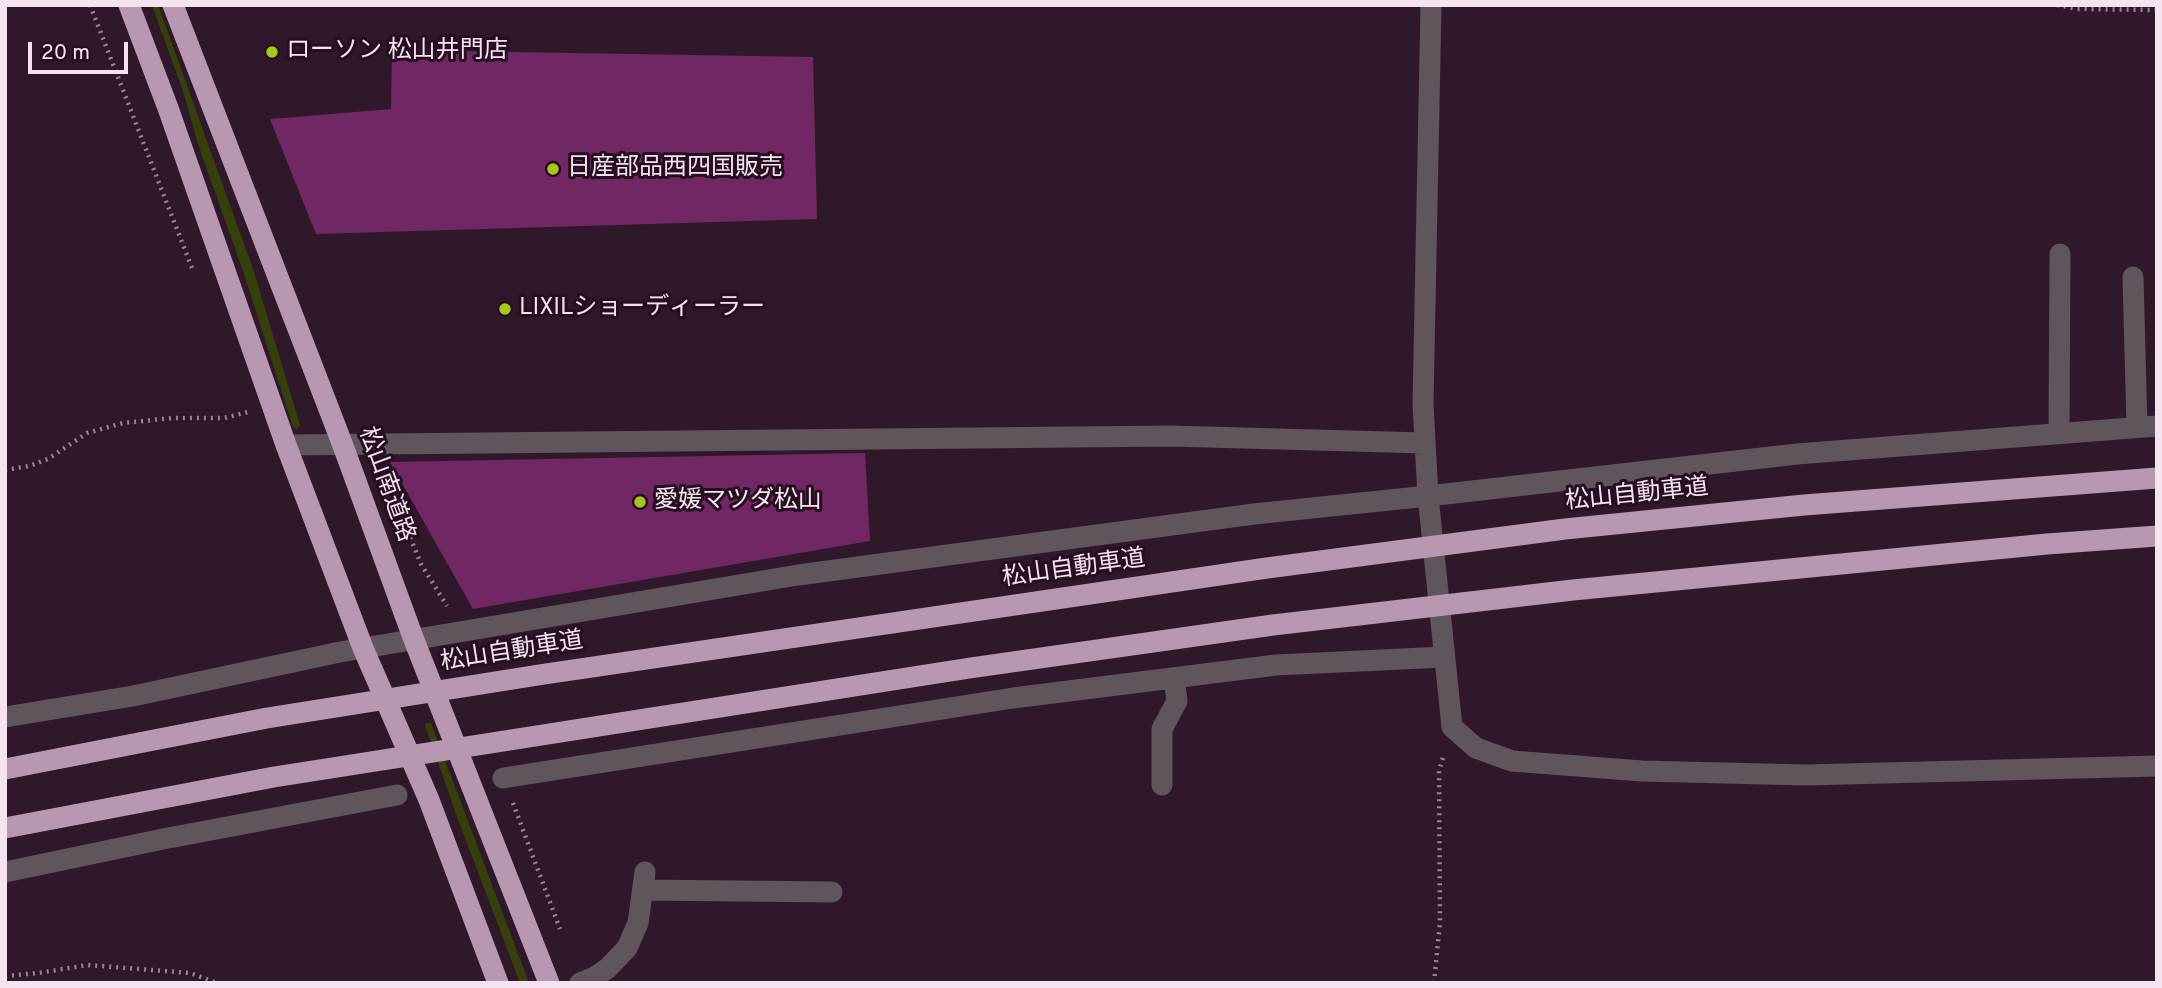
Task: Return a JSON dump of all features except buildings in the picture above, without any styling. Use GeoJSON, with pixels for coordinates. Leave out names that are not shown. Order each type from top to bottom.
{"type":"FeatureCollection","features":[{"type":"Feature","properties":{"kind":"highway"},"geometry":{"type":"LineString","coordinates":[[128,5],[169,108],[286,445],[363,648],[429,800],[498,983]]}},
{"type":"Feature","properties":{"kind":"highway","name":"松山南道路"},"geometry":{"type":"LineString","coordinates":[[173,5],[342,443],[414,640],[549,983]]}},
{"type":"Feature","properties":{"kind":"highway","name":"松山自動車道"},"geometry":{"type":"LineString","coordinates":[[5,769],[267,718],[1267,568],[1565,529],[1777,508],[2157,478]]}},
{"type":"Feature","properties":{"kind":"highway"},"geometry":{"type":"LineString","coordinates":[[5,828],[274,777],[970,668],[1273,625],[1601,587],[2157,536]]}},
{"type":"Feature","properties":{"kind":"street"},"geometry":{"type":"LineString","coordinates":[[1431,5],[1424,443],[1451,727],[1476,748],[1513,761],[1642,771],[1806,775],[2157,766]]}},
{"type":"Feature","properties":{"kind":"street"},"geometry":{"type":"LineString","coordinates":[[2059,432],[2060,254]]}},
{"type":"Feature","properties":{"kind":"street"},"geometry":{"type":"LineString","coordinates":[[5,717],[133,696],[363,648],[798,575],[1254,514],[1797,454],[2147,427],[2133,277]]}},
{"type":"Feature","properties":{"kind":"street"},"geometry":{"type":"LineString","coordinates":[[286,445],[1157,436],[1424,443]]}},
{"type":"Feature","properties":{"kind":"street"},"geometry":{"type":"LineString","coordinates":[[503,778],[1013,698],[1276,665],[1444,657]]}},
{"type":"Feature","properties":{"kind":"street"},"geometry":{"type":"LineString","coordinates":[[1162,785],[1162,729],[1178,701],[1174,678]]}},
{"type":"Feature","properties":{"kind":"street"},"geometry":{"type":"LineString","coordinates":[[5,872],[397,795]]}},
{"type":"Feature","properties":{"kind":"street"},"geometry":{"type":"LineString","coordinates":[[580,983],[608,968],[627,948],[638,923],[644,881],[832,892]]}},
{"type":"Feature","properties":{"kind":"path"},"geometry":{"type":"LineString","coordinates":[[2057,5],[2077,9],[2157,10]]}},
{"type":"Feature","properties":{"kind":"path"},"geometry":{"type":"LineString","coordinates":[[5,470],[29,466],[48,458],[87,433],[123,423],[173,418],[224,418],[248,412]]}},
{"type":"Feature","properties":{"kind":"path"},"geometry":{"type":"LineString","coordinates":[[396,504],[421,565],[438,589],[461,633]]}},
{"type":"Feature","properties":{"kind":"path"},"geometry":{"type":"LineString","coordinates":[[1434,983],[1440,922],[1439,771],[1451,727]]}},
{"type":"Feature","properties":{"kind":"path"},"geometry":{"type":"LineString","coordinates":[[503,778],[561,932]]}},
{"type":"Feature","properties":{"kind":"path"},"geometry":{"type":"LineString","coordinates":[[5,976],[88,965],[190,973],[217,983]]}},
{"type":"Feature","properties":{"kind":"green space"},"geometry":{"type":"Polygon","coordinates":[[[152,5],[158,5],[253,269],[300,425],[297,429],[293,427],[243,271],[198,144],[184,94],[152,5]]]}},
{"type":"Feature","properties":{"kind":"green space"},"geometry":{"type":"Polygon","coordinates":[[[431,723],[529,983],[520,983],[456,814],[425,725],[431,723]]]}},
{"type":"Feature","properties":{"kind":"place","name":"ローソン 松山井門店"},"geometry":{"type":"Point","coordinates":[272,52]}},
{"type":"Feature","properties":{"kind":"place","name":"日産部品西四国販売"},"geometry":{"type":"Point","coordinates":[553,169]}},
{"type":"Feature","properties":{"kind":"place","name":"LIXILショーディーラー"},"geometry":{"type":"Point","coordinates":[505,309]}},
{"type":"Feature","properties":{"kind":"place","name":"愛媛マツダ松山"},"geometry":{"type":"Point","coordinates":[640,502]}}]}
